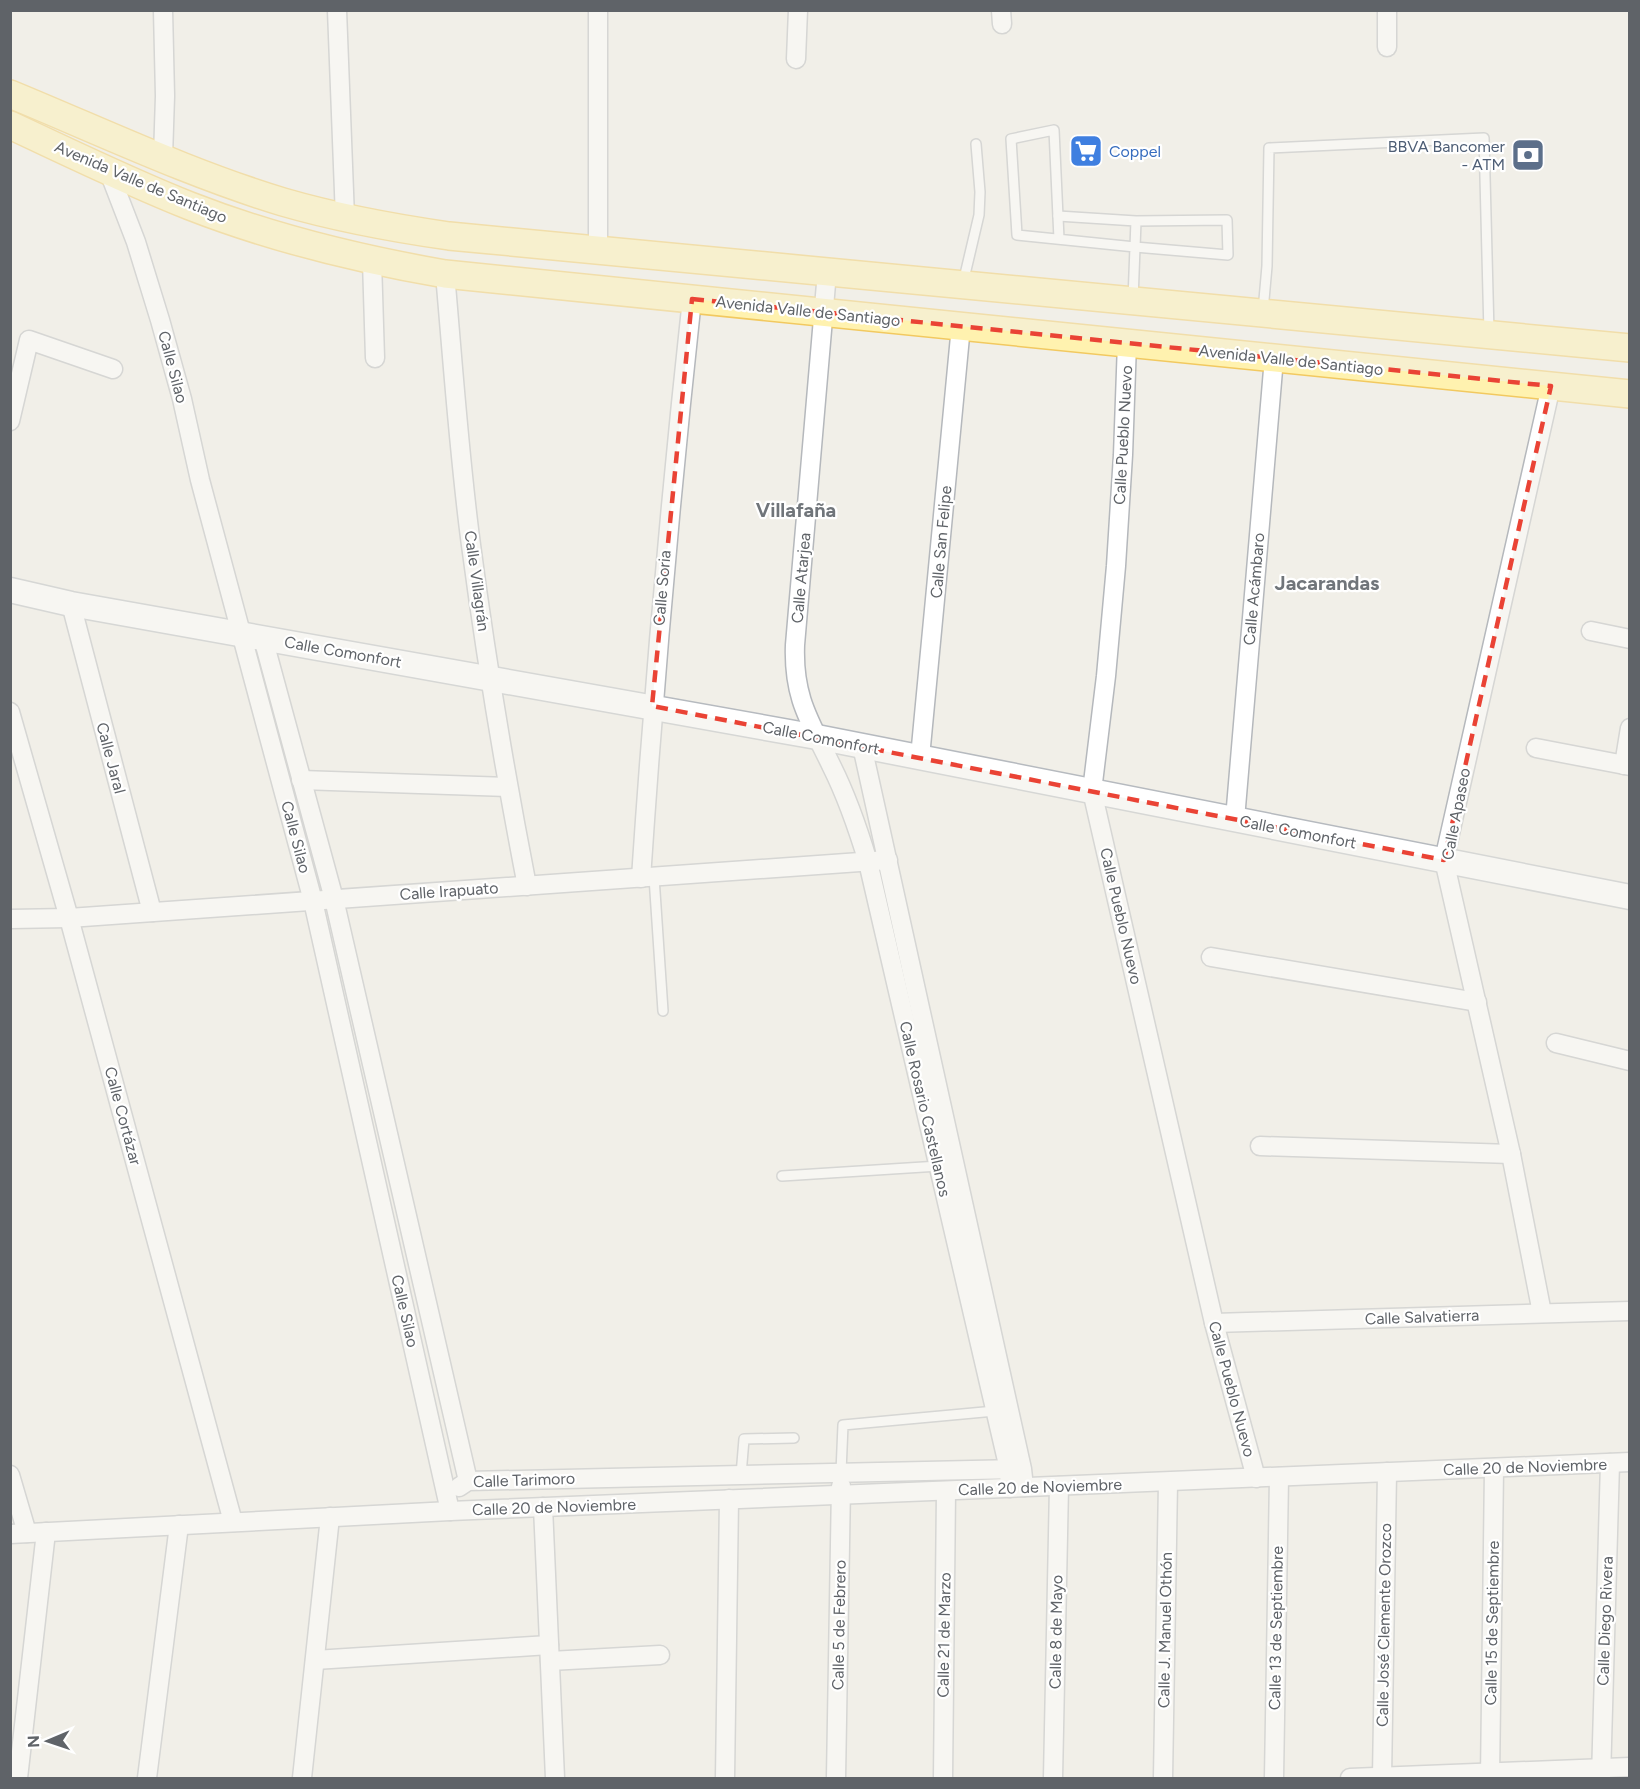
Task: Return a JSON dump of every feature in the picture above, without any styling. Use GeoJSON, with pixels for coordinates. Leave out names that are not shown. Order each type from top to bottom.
{"type":"FeatureCollection","features":[{"type":"Feature","properties":{"kind":"main road","name":"Avenida Valle de Santiago"},"geometry":{"type":"LineString","coordinates":[[10,94],[222,181],[283,202],[345,218],[449,236],[1629,348]]}},
{"type":"Feature","properties":{"kind":"main road","name":"Avenida Valle de Santiago"},"geometry":{"type":"LineString","coordinates":[[10,125],[109,172],[190,206],[273,235],[372,261],[445,274],[1629,394]]}},
{"type":"Feature","properties":{"kind":"street"},"geometry":{"type":"LineString","coordinates":[[163,10],[165,96],[163,157]]}},
{"type":"Feature","properties":{"kind":"street"},"geometry":{"type":"LineString","coordinates":[[337,10],[345,218]]}},
{"type":"Feature","properties":{"kind":"street"},"geometry":{"type":"LineString","coordinates":[[598,10],[598,251]]}},
{"type":"Feature","properties":{"kind":"street"},"geometry":{"type":"LineString","coordinates":[[796,60],[798,10]]}},
{"type":"Feature","properties":{"kind":"street"},"geometry":{"type":"LineString","coordinates":[[1387,10],[1388,46]]}},
{"type":"Feature","properties":{"kind":"street","name":"Calle Silao"},"geometry":{"type":"LineString","coordinates":[[109,172],[136,242],[182,399],[200,480],[301,780],[334,899],[468,1481]]}},
{"type":"Feature","properties":{"kind":"street"},"geometry":{"type":"LineString","coordinates":[[372,261],[375,358]]}},
{"type":"Feature","properties":{"kind":"street","name":"Calle Atarjea"},"geometry":{"type":"LineString","coordinates":[[817,737],[801,702],[794,664],[827,272]]}},
{"type":"Feature","properties":{"kind":"street","name":"Calle Villagrán"},"geometry":{"type":"LineString","coordinates":[[445,274],[466,499],[490,678],[527,886]]}},
{"type":"Feature","properties":{"kind":"street","name":"Calle Soria"},"geometry":{"type":"LineString","coordinates":[[647,877],[652,706],[669,503],[692,299]]}},
{"type":"Feature","properties":{"kind":"street","name":"Calle San Felipe"},"geometry":{"type":"LineString","coordinates":[[920,757],[961,326]]}},
{"type":"Feature","properties":{"kind":"street"},"geometry":{"type":"LineString","coordinates":[[10,421],[29,340],[113,369]]}},
{"type":"Feature","properties":{"kind":"street","name":"Calle Pueblo Nuevo"},"geometry":{"type":"LineString","coordinates":[[1127,343],[1116,566],[1092,791],[1214,1323],[1256,1478]]}},
{"type":"Feature","properties":{"kind":"street","name":"Calle Acámbaro"},"geometry":{"type":"LineString","coordinates":[[1235,819],[1274,358]]}},
{"type":"Feature","properties":{"kind":"street","name":"Calle Apaseo"},"geometry":{"type":"LineString","coordinates":[[1542,1313],[1511,1154],[1444,860],[1551,386]]}},
{"type":"Feature","properties":{"kind":"street","name":"Calle Comonfort"},"geometry":{"type":"LineString","coordinates":[[10,590],[70,604],[817,737],[1629,897]]}},
{"type":"Feature","properties":{"kind":"street","name":"Calle Jaral"},"geometry":{"type":"LineString","coordinates":[[70,604],[152,912]]}},
{"type":"Feature","properties":{"kind":"street"},"geometry":{"type":"LineString","coordinates":[[1591,631],[1629,639]]}},
{"type":"Feature","properties":{"kind":"street","name":"Calle Silao"},"geometry":{"type":"LineString","coordinates":[[252,636],[314,901],[450,1511]]}},
{"type":"Feature","properties":{"kind":"street","name":"Calle Cortázar"},"geometry":{"type":"LineString","coordinates":[[10,712],[69,918],[233,1522]]}},
{"type":"Feature","properties":{"kind":"street"},"geometry":{"type":"LineString","coordinates":[[1536,748],[1627,765],[1629,729]]}},
{"type":"Feature","properties":{"kind":"street","name":"Calle Rosario Castellanos"},"geometry":{"type":"LineString","coordinates":[[817,737],[846,798],[868,862],[995,1411],[1015,1469]]}},
{"type":"Feature","properties":{"kind":"street","name":"Calle Rosario Castellanos"},"geometry":{"type":"LineString","coordinates":[[862,746],[888,860],[1015,1469],[1017,1488]]}},
{"type":"Feature","properties":{"kind":"street"},"geometry":{"type":"LineString","coordinates":[[301,780],[508,787]]}},
{"type":"Feature","properties":{"kind":"street","name":"Calle Irapuato"},"geometry":{"type":"LineString","coordinates":[[10,919],[69,918],[888,860]]}},
{"type":"Feature","properties":{"kind":"street"},"geometry":{"type":"LineString","coordinates":[[1211,957],[1477,1002]]}},
{"type":"Feature","properties":{"kind":"street"},"geometry":{"type":"LineString","coordinates":[[1556,1043],[1629,1061]]}},
{"type":"Feature","properties":{"kind":"street"},"geometry":{"type":"LineString","coordinates":[[1260,1146],[1511,1154]]}},
{"type":"Feature","properties":{"kind":"street","name":"Calle Salvatierra"},"geometry":{"type":"LineString","coordinates":[[1214,1323],[1629,1311]]}},
{"type":"Feature","properties":{"kind":"street","name":"Calle 20 de Noviembre"},"geometry":{"type":"LineString","coordinates":[[450,1511],[1629,1462]]}},
{"type":"Feature","properties":{"kind":"street","name":"Calle Diego Rivera"},"geometry":{"type":"LineString","coordinates":[[1601,1774],[1610,1463]]}},
{"type":"Feature","properties":{"kind":"street","name":"Calle 15 de Septiembre"},"geometry":{"type":"LineString","coordinates":[[1490,1776],[1494,1468]]}},
{"type":"Feature","properties":{"kind":"street","name":"Calle Tarimoro"},"geometry":{"type":"LineString","coordinates":[[450,1511],[452,1496],[461,1484],[468,1481],[1015,1469]]}},
{"type":"Feature","properties":{"kind":"street","name":"Calle 5 de Febrero"},"geometry":{"type":"LineString","coordinates":[[836,1779],[841,1472]]}},
{"type":"Feature","properties":{"kind":"street","name":"Calle José Clemente Orozco"},"geometry":{"type":"LineString","coordinates":[[1382,1778],[1387,1472]]}},
{"type":"Feature","properties":{"kind":"street"},"geometry":{"type":"LineString","coordinates":[[10,1475],[19,1534],[450,1511]]}},
{"type":"Feature","properties":{"kind":"street","name":"Calle 13 de Septiembre"},"geometry":{"type":"LineString","coordinates":[[1274,1779],[1279,1477]]}},
{"type":"Feature","properties":{"kind":"street","name":"Calle J. Manuel Othón"},"geometry":{"type":"LineString","coordinates":[[1163,1779],[1168,1482]]}},
{"type":"Feature","properties":{"kind":"street","name":"Calle 8 de Mayo"},"geometry":{"type":"LineString","coordinates":[[1053,1779],[1059,1486]]}},
{"type":"Feature","properties":{"kind":"street","name":"Calle 21 de Marzo"},"geometry":{"type":"LineString","coordinates":[[943,1779],[946,1491]]}},
{"type":"Feature","properties":{"kind":"street"},"geometry":{"type":"LineString","coordinates":[[725,1779],[729,1500]]}},
{"type":"Feature","properties":{"kind":"street"},"geometry":{"type":"LineString","coordinates":[[543,1507],[555,1779]]}},
{"type":"Feature","properties":{"kind":"street"},"geometry":{"type":"LineString","coordinates":[[302,1779],[330,1516]]}},
{"type":"Feature","properties":{"kind":"street"},"geometry":{"type":"LineString","coordinates":[[147,1779],[179,1525]]}},
{"type":"Feature","properties":{"kind":"street"},"geometry":{"type":"LineString","coordinates":[[18,1779],[46,1532]]}},
{"type":"Feature","properties":{"kind":"street"},"geometry":{"type":"LineString","coordinates":[[315,1660],[549,1653],[660,1655]]}},
{"type":"Feature","properties":{"kind":"street"},"geometry":{"type":"LineString","coordinates":[[1350,1779],[1601,1774],[1629,1767]]}},
{"type":"Feature","properties":{"kind":"lane"},"geometry":{"type":"LineString","coordinates":[[1058,216],[1136,221],[1227,220],[1228,255],[1135,247],[1017,235],[1011,140],[1054,130],[1059,239]]}},
{"type":"Feature","properties":{"kind":"lane"},"geometry":{"type":"LineString","coordinates":[[1263,314],[1267,266],[1269,148],[1484,138],[1489,335]]}},
{"type":"Feature","properties":{"kind":"lane"},"geometry":{"type":"LineString","coordinates":[[962,285],[977,231],[979,215],[980,192],[976,144]]}},
{"type":"Feature","properties":{"kind":"lane"},"geometry":{"type":"LineString","coordinates":[[1132,301],[1136,221]]}},
{"type":"Feature","properties":{"kind":"lane"},"geometry":{"type":"LineString","coordinates":[[647,877],[663,1011]]}},
{"type":"Feature","properties":{"kind":"lane"},"geometry":{"type":"LineString","coordinates":[[782,1176],[939,1166]]}},
{"type":"Feature","properties":{"kind":"lane"},"geometry":{"type":"LineString","coordinates":[[841,1472],[843,1425],[995,1411]]}},
{"type":"Feature","properties":{"kind":"lane"},"geometry":{"type":"LineString","coordinates":[[741,1475],[744,1439],[794,1438]]}},
{"type":"Feature","properties":{"kind":"highlighted area"},"geometry":{"type":"Polygon","coordinates":[[[692,299],[1551,386],[1444,860],[652,706],[692,299]]]}},
{"type":"Feature","properties":{"kind":"place","name":"Coppel"},"geometry":{"type":"Point","coordinates":[1086,151]}},
{"type":"Feature","properties":{"kind":"place","name":"BBVA Bancomer - ATM"},"geometry":{"type":"Point","coordinates":[1528,155]}},
{"type":"Feature","properties":{"kind":"district","name":"Villafaña"},"geometry":{"type":"Point","coordinates":[796,510]}},
{"type":"Feature","properties":{"kind":"district","name":"Jacarandas"},"geometry":{"type":"Point","coordinates":[1327,583]}}]}
